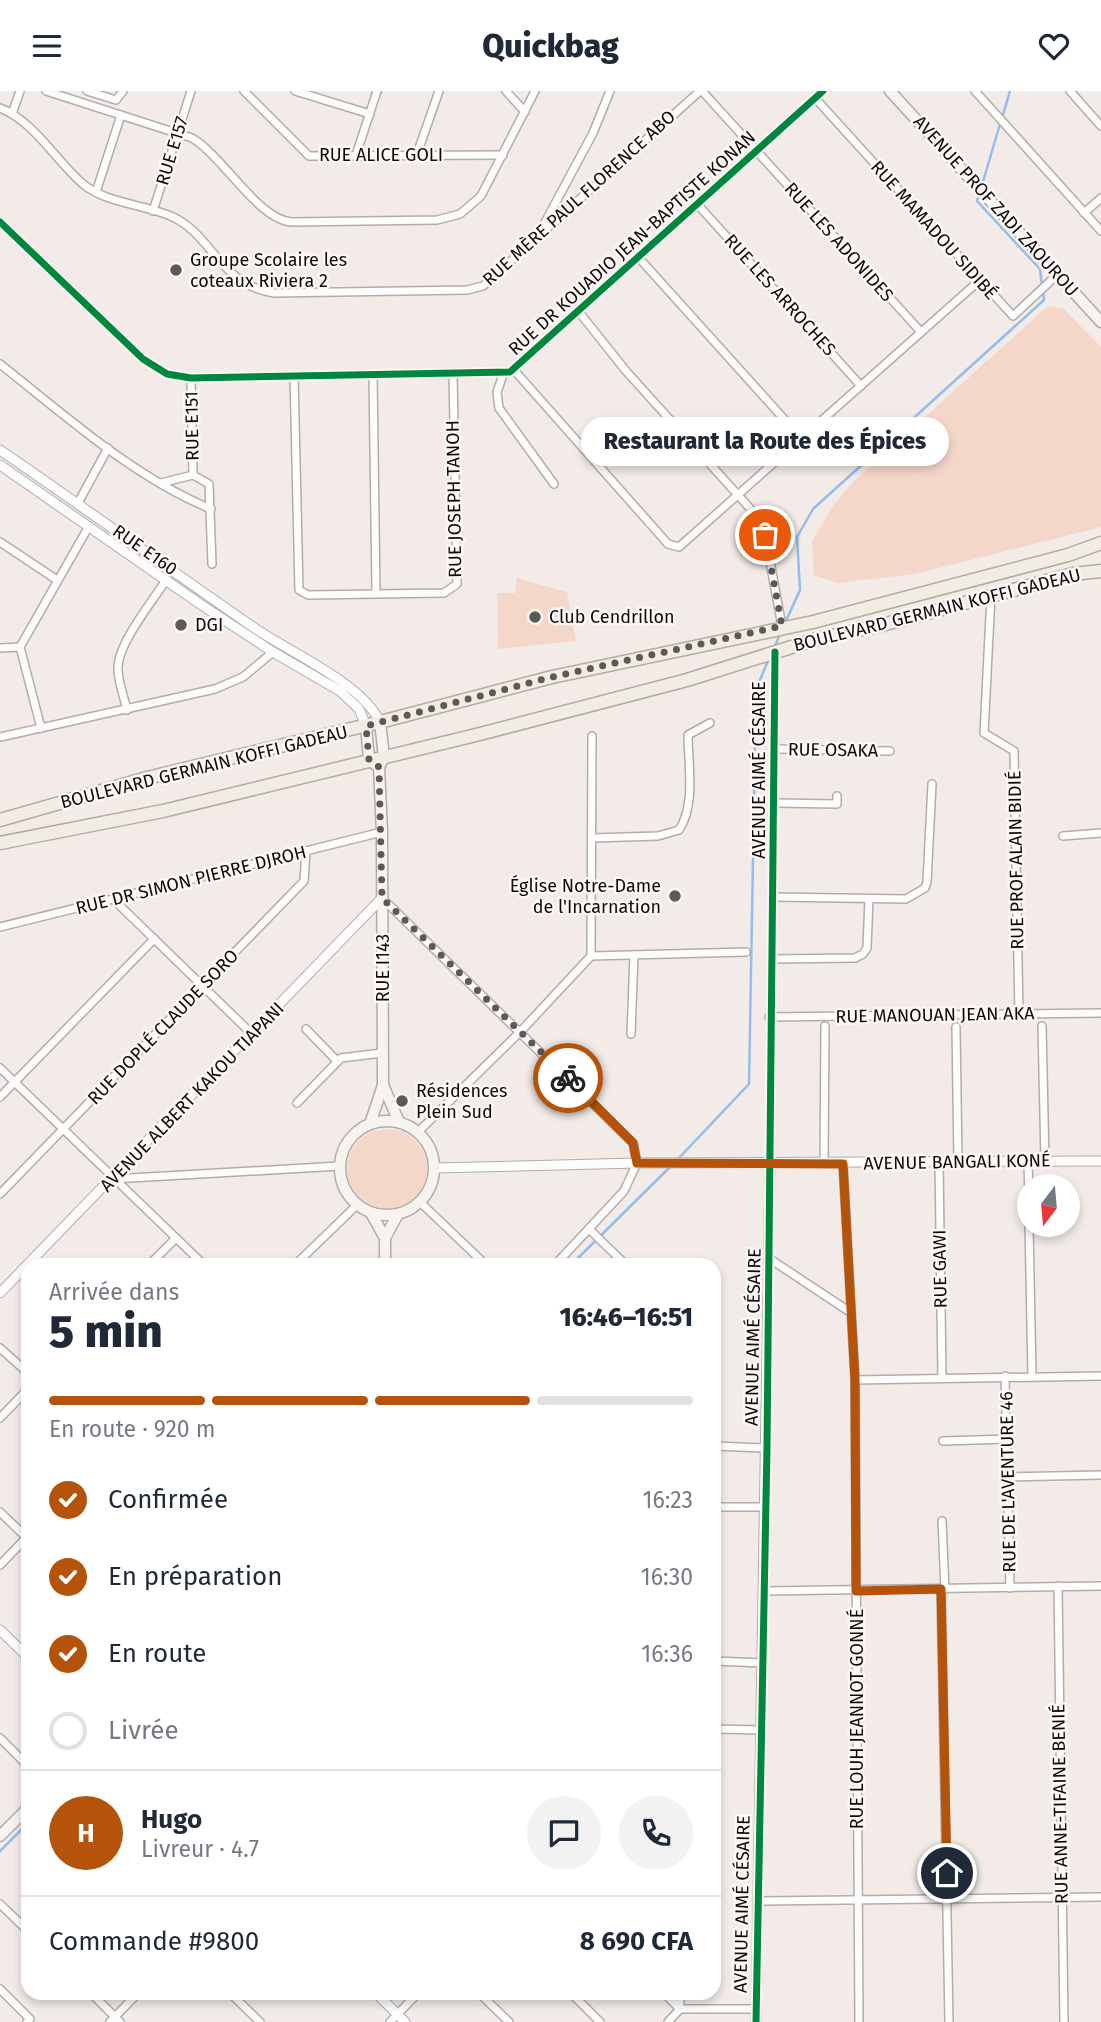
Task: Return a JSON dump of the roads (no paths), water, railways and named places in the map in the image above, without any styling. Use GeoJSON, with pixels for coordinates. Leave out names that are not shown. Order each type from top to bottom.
{"type":"FeatureCollection","features":[{"type":"Feature","properties":{"kind":"main road","name":"AVENUE PROF ZADI ZAOUROU"},"geometry":{"type":"LineString","coordinates":[[890,91],[1101,322]]}},
{"type":"Feature","properties":{"kind":"main road","name":"BOULEVARD GERMAIN KOFFI GADEAU"},"geometry":{"type":"LineString","coordinates":[[0,820],[147,778],[366,726],[376,717],[827,618],[1068,555],[1101,543]]}},
{"type":"Feature","properties":{"kind":"main road","name":"BOULEVARD GERMAIN KOFFI GADEAU"},"geometry":{"type":"LineString","coordinates":[[0,843],[163,811],[377,762],[687,680],[775,652],[1073,574],[1101,572]]}},
{"type":"Feature","properties":{"kind":"main road"},"geometry":{"type":"LineString","coordinates":[[376,717],[377,762]]}},
{"type":"Feature","properties":{"kind":"main road"},"geometry":{"type":"LineString","coordinates":[[366,726],[377,762]]}},
{"type":"Feature","properties":{"kind":"main road","name":"RUE I143"},"geometry":{"type":"LineString","coordinates":[[370,1124],[383,1085],[382,898],[386,880],[377,762]]}},
{"type":"Feature","properties":{"kind":"main road","name":"RUE I143"},"geometry":{"type":"LineString","coordinates":[[383,1085],[399,1122]]}},
{"type":"Feature","properties":{"kind":"main road"},"geometry":{"type":"LineString","coordinates":[[399,1122],[418,1132],[429,1147],[434,1168],[429,1189],[420,1202],[398,1214],[371,1213],[357,1205],[341,1181],[339,1166],[348,1140],[370,1124],[399,1122]]}},
{"type":"Feature","properties":{"kind":"main road"},"geometry":{"type":"LineString","coordinates":[[371,1213],[385,1238]]}},
{"type":"Feature","properties":{"kind":"main road"},"geometry":{"type":"LineString","coordinates":[[385,1258],[385,1238],[398,1214]]}},
{"type":"Feature","properties":{"kind":"main road"},"geometry":{"type":"LineString","coordinates":[[0,1836],[21,1815]]}},
{"type":"Feature","properties":{"kind":"street"},"geometry":{"type":"LineString","coordinates":[[12,114],[20,91]]}},
{"type":"Feature","properties":{"kind":"street"},"geometry":{"type":"LineString","coordinates":[[46,91],[177,132],[209,150],[270,214],[284,222],[450,218],[460,214],[481,196],[535,91]]}},
{"type":"Feature","properties":{"kind":"street"},"geometry":{"type":"LineString","coordinates":[[87,91],[116,100],[122,91]]}},
{"type":"Feature","properties":{"kind":"street","name":"RUE E157"},"geometry":{"type":"LineString","coordinates":[[153,211],[191,91]]}},
{"type":"Feature","properties":{"kind":"street","name":"RUE ALICE GOLI"},"geometry":{"type":"LineString","coordinates":[[244,91],[305,154],[502,155]]}},
{"type":"Feature","properties":{"kind":"street"},"geometry":{"type":"LineString","coordinates":[[295,91],[370,114]]}},
{"type":"Feature","properties":{"kind":"street"},"geometry":{"type":"LineString","coordinates":[[356,155],[377,91]]}},
{"type":"Feature","properties":{"kind":"street"},"geometry":{"type":"LineString","coordinates":[[417,154],[439,91]]}},
{"type":"Feature","properties":{"kind":"street"},"geometry":{"type":"LineString","coordinates":[[506,91],[525,112]]}},
{"type":"Feature","properties":{"kind":"street"},"geometry":{"type":"LineString","coordinates":[[540,233],[593,133],[610,91]]}},
{"type":"Feature","properties":{"kind":"street","name":"RUE MÈRE PAUL FLORENCE ABO"},"geometry":{"type":"LineString","coordinates":[[0,108],[12,114],[82,183],[96,192],[181,222],[242,283],[257,290],[274,293],[476,289],[701,91]]}},
{"type":"Feature","properties":{"kind":"street","name":"RUE LES ADONIDES"},"geometry":{"type":"LineString","coordinates":[[701,91],[921,332]]}},
{"type":"Feature","properties":{"kind":"street","name":"RUE DR KOUADIO JEAN-BAPTISTE KONAN"},"geometry":{"type":"LineString","coordinates":[[0,222],[143,359],[167,374],[191,378],[504,372],[514,370],[823,91]]}},
{"type":"Feature","properties":{"kind":"street"},"geometry":{"type":"LineString","coordinates":[[975,91],[1101,231]]}},
{"type":"Feature","properties":{"kind":"street"},"geometry":{"type":"LineString","coordinates":[[1070,91],[1101,126]]}},
{"type":"Feature","properties":{"kind":"street","name":"RUE MAMADOU SIDIBÉ"},"geometry":{"type":"LineString","coordinates":[[815,98],[1013,316],[1058,274]]}},
{"type":"Feature","properties":{"kind":"street"},"geometry":{"type":"LineString","coordinates":[[96,192],[121,115]]}},
{"type":"Feature","properties":{"kind":"street"},"geometry":{"type":"LineString","coordinates":[[1084,213],[1101,198]]}},
{"type":"Feature","properties":{"kind":"street","name":"RUE LES ARROCHES"},"geometry":{"type":"LineString","coordinates":[[698,205],[861,386]]}},
{"type":"Feature","properties":{"kind":"street"},"geometry":{"type":"LineString","coordinates":[[639,258],[802,439]]}},
{"type":"Feature","properties":{"kind":"street"},"geometry":{"type":"LineString","coordinates":[[514,370],[672,547],[682,546],[980,280]]}},
{"type":"Feature","properties":{"kind":"street"},"geometry":{"type":"LineString","coordinates":[[579,312],[626,371],[756,515],[765,535],[782,626]]}},
{"type":"Feature","properties":{"kind":"street"},"geometry":{"type":"LineString","coordinates":[[0,364],[108,448],[160,484],[211,509]]}},
{"type":"Feature","properties":{"kind":"street"},"geometry":{"type":"LineString","coordinates":[[504,372],[497,392],[499,408],[554,484]]}},
{"type":"Feature","properties":{"kind":"street","name":"RUE JOSEPH TANOH"},"geometry":{"type":"LineString","coordinates":[[294,376],[299,590],[308,595],[444,593],[457,584],[453,373]]}},
{"type":"Feature","properties":{"kind":"street"},"geometry":{"type":"LineString","coordinates":[[373,375],[376,593]]}},
{"type":"Feature","properties":{"kind":"street","name":"RUE E151"},"geometry":{"type":"LineString","coordinates":[[191,378],[193,475]]}},
{"type":"Feature","properties":{"kind":"street"},"geometry":{"type":"LineString","coordinates":[[78,503],[108,448]]}},
{"type":"Feature","properties":{"kind":"street","name":"RUE E160"},"geometry":{"type":"LineString","coordinates":[[0,450],[289,652],[343,684],[364,700],[376,717]]}},
{"type":"Feature","properties":{"kind":"street","name":"RUE E160"},"geometry":{"type":"LineString","coordinates":[[0,465],[273,652],[340,691],[359,709],[366,726]]}},
{"type":"Feature","properties":{"kind":"street","name":"RUE E151"},"geometry":{"type":"LineString","coordinates":[[160,484],[193,475],[209,484],[212,564]]}},
{"type":"Feature","properties":{"kind":"street"},"geometry":{"type":"LineString","coordinates":[[41,728],[20,647],[89,526]]}},
{"type":"Feature","properties":{"kind":"street"},"geometry":{"type":"LineString","coordinates":[[0,542],[57,580]]}},
{"type":"Feature","properties":{"kind":"street"},"geometry":{"type":"LineString","coordinates":[[127,710],[118,670],[119,658],[166,580]]}},
{"type":"Feature","properties":{"kind":"street","name":"RUE PROF ALAIN BIDIÉ"},"geometry":{"type":"LineString","coordinates":[[991,596],[985,733],[1013,751],[1018,1014]]}},
{"type":"Feature","properties":{"kind":"street"},"geometry":{"type":"LineString","coordinates":[[0,648],[20,647]]}},
{"type":"Feature","properties":{"kind":"street"},"geometry":{"type":"LineString","coordinates":[[0,737],[127,710],[233,683],[273,652],[289,652]]}},
{"type":"Feature","properties":{"kind":"street","name":"AVENUE AIMÉ CÉSAIRE"},"geometry":{"type":"LineString","coordinates":[[756,2022],[767,1448],[769,1017],[776,803],[775,652]]}},
{"type":"Feature","properties":{"kind":"street"},"geometry":{"type":"LineString","coordinates":[[592,838],[658,836],[679,830],[689,803],[688,735],[709,723]]}},
{"type":"Feature","properties":{"kind":"street"},"geometry":{"type":"LineString","coordinates":[[418,1132],[521,1031],[591,956],[592,736]]}},
{"type":"Feature","properties":{"kind":"street","name":"RUE OSAKA"},"geometry":{"type":"LineString","coordinates":[[776,748],[890,751]]}},
{"type":"Feature","properties":{"kind":"street"},"geometry":{"type":"LineString","coordinates":[[774,897],[906,899],[925,888],[932,784]]}},
{"type":"Feature","properties":{"kind":"street"},"geometry":{"type":"LineString","coordinates":[[776,803],[837,804],[837,796]]}},
{"type":"Feature","properties":{"kind":"street","name":"RUE DR SIMON PIERRE DJROH"},"geometry":{"type":"LineString","coordinates":[[0,927],[382,832]]}},
{"type":"Feature","properties":{"kind":"street"},"geometry":{"type":"LineString","coordinates":[[1063,836],[1101,833]]}},
{"type":"Feature","properties":{"kind":"street","name":"RUE DOPLÉ CLAUDE SORO"},"geometry":{"type":"LineString","coordinates":[[0,1194],[304,881],[306,851]]}},
{"type":"Feature","properties":{"kind":"street"},"geometry":{"type":"LineString","coordinates":[[382,898],[633,1143],[637,1163],[624,1191],[562,1258]]}},
{"type":"Feature","properties":{"kind":"street","name":"AVENUE ALBERT KAKOU TIAPANI"},"geometry":{"type":"LineString","coordinates":[[29,1258],[113,1179],[382,898]]}},
{"type":"Feature","properties":{"kind":"street"},"geometry":{"type":"LineString","coordinates":[[772,959],[855,958],[863,954],[867,948],[869,899]]}},
{"type":"Feature","properties":{"kind":"street"},"geometry":{"type":"LineString","coordinates":[[114,900],[253,1035]]}},
{"type":"Feature","properties":{"kind":"street"},"geometry":{"type":"LineString","coordinates":[[0,1097],[154,939]]}},
{"type":"Feature","properties":{"kind":"street"},"geometry":{"type":"LineString","coordinates":[[591,956],[746,953]]}},
{"type":"Feature","properties":{"kind":"street"},"geometry":{"type":"LineString","coordinates":[[631,1034],[635,955]]}},
{"type":"Feature","properties":{"kind":"street","name":"RUE MANOUAN JEAN AKA"},"geometry":{"type":"LineString","coordinates":[[769,1017],[1101,1013]]}},
{"type":"Feature","properties":{"kind":"street"},"geometry":{"type":"LineString","coordinates":[[824,1163],[825,1026]]}},
{"type":"Feature","properties":{"kind":"street"},"geometry":{"type":"LineString","coordinates":[[1042,1026],[1045,1161]]}},
{"type":"Feature","properties":{"kind":"street"},"geometry":{"type":"LineString","coordinates":[[956,1027],[958,1161]]}},
{"type":"Feature","properties":{"kind":"street"},"geometry":{"type":"LineString","coordinates":[[306,1029],[337,1061]]}},
{"type":"Feature","properties":{"kind":"street"},"geometry":{"type":"LineString","coordinates":[[297,1103],[337,1061],[348,1055],[382,1053]]}},
{"type":"Feature","properties":{"kind":"street"},"geometry":{"type":"LineString","coordinates":[[0,1068],[197,1258]]}},
{"type":"Feature","properties":{"kind":"street","name":"AVENUE BANGALI KONÉ"},"geometry":{"type":"LineString","coordinates":[[434,1168],[637,1163],[1101,1161]]}},
{"type":"Feature","properties":{"kind":"street","name":"RUE GAWI"},"geometry":{"type":"LineString","coordinates":[[939,1162],[942,1377]]}},
{"type":"Feature","properties":{"kind":"street"},"geometry":{"type":"LineString","coordinates":[[1028,1162],[1028,1174]]}},
{"type":"Feature","properties":{"kind":"street","name":"RUE LOUH JEANNOT GONNÉ"},"geometry":{"type":"LineString","coordinates":[[843,1164],[855,1380],[859,2022]]}},
{"type":"Feature","properties":{"kind":"street"},"geometry":{"type":"LineString","coordinates":[[113,1179],[339,1166]]}},
{"type":"Feature","properties":{"kind":"street"},"geometry":{"type":"LineString","coordinates":[[420,1202],[479,1258]]}},
{"type":"Feature","properties":{"kind":"street"},"geometry":{"type":"LineString","coordinates":[[302,1258],[357,1205]]}},
{"type":"Feature","properties":{"kind":"street"},"geometry":{"type":"LineString","coordinates":[[589,1229],[619,1258]]}},
{"type":"Feature","properties":{"kind":"street"},"geometry":{"type":"LineString","coordinates":[[1029,1237],[1032,1376]]}},
{"type":"Feature","properties":{"kind":"street"},"geometry":{"type":"LineString","coordinates":[[156,1258],[176,1238]]}},
{"type":"Feature","properties":{"kind":"street"},"geometry":{"type":"LineString","coordinates":[[769,1259],[850,1312]]}},
{"type":"Feature","properties":{"kind":"street","name":"AVENUE ALBERT KAKOU TIAPANI"},"geometry":{"type":"LineString","coordinates":[[0,1293],[4,1282],[21,1266]]}},
{"type":"Feature","properties":{"kind":"street"},"geometry":{"type":"LineString","coordinates":[[0,1347],[21,1366]]}},
{"type":"Feature","properties":{"kind":"street","name":"RUE DE L'AVENTURE 46"},"geometry":{"type":"LineString","coordinates":[[1005,1376],[1010,1588]]}},
{"type":"Feature","properties":{"kind":"street"},"geometry":{"type":"LineString","coordinates":[[855,1380],[1101,1376]]}},
{"type":"Feature","properties":{"kind":"street"},"geometry":{"type":"LineString","coordinates":[[0,1417],[21,1396]]}},
{"type":"Feature","properties":{"kind":"street"},"geometry":{"type":"LineString","coordinates":[[943,1441],[1007,1439]]}},
{"type":"Feature","properties":{"kind":"street"},"geometry":{"type":"LineString","coordinates":[[721,1446],[767,1448]]}},
{"type":"Feature","properties":{"kind":"street"},"geometry":{"type":"LineString","coordinates":[[1008,1477],[1101,1475]]}},
{"type":"Feature","properties":{"kind":"street"},"geometry":{"type":"LineString","coordinates":[[721,1507],[765,1507]]}},
{"type":"Feature","properties":{"kind":"street"},"geometry":{"type":"LineString","coordinates":[[0,1512],[21,1532]]}},
{"type":"Feature","properties":{"kind":"street"},"geometry":{"type":"LineString","coordinates":[[942,1521],[949,2022]]}},
{"type":"Feature","properties":{"kind":"street"},"geometry":{"type":"LineString","coordinates":[[0,1565],[21,1544]]}},
{"type":"Feature","properties":{"kind":"street","name":"RUE ANNE-TIFAINE BENIÉ"},"geometry":{"type":"LineString","coordinates":[[1058,1586],[1063,2022]]}},
{"type":"Feature","properties":{"kind":"street"},"geometry":{"type":"LineString","coordinates":[[764,1591],[1101,1586]]}},
{"type":"Feature","properties":{"kind":"street"},"geometry":{"type":"LineString","coordinates":[[0,1630],[21,1650]]}},
{"type":"Feature","properties":{"kind":"street"},"geometry":{"type":"LineString","coordinates":[[721,1661],[763,1663]]}},
{"type":"Feature","properties":{"kind":"street"},"geometry":{"type":"LineString","coordinates":[[721,1729],[762,1730]]}},
{"type":"Feature","properties":{"kind":"street"},"geometry":{"type":"LineString","coordinates":[[2,1742],[21,1760]]}},
{"type":"Feature","properties":{"kind":"street"},"geometry":{"type":"LineString","coordinates":[[758,1901],[1101,1897]]}},
{"type":"Feature","properties":{"kind":"street"},"geometry":{"type":"LineString","coordinates":[[0,1904],[21,1924]]}},
{"type":"Feature","properties":{"kind":"street"},"geometry":{"type":"LineString","coordinates":[[0,1989],[30,2019],[27,2022]]}},
{"type":"Feature","properties":{"kind":"street"},"geometry":{"type":"LineString","coordinates":[[97,2000],[115,2020],[132,2000]]}},
{"type":"Feature","properties":{"kind":"street"},"geometry":{"type":"LineString","coordinates":[[237,2000],[260,2022]]}},
{"type":"Feature","properties":{"kind":"street"},"geometry":{"type":"LineString","coordinates":[[383,2000],[405,2022]]}},
{"type":"Feature","properties":{"kind":"street"},"geometry":{"type":"LineString","coordinates":[[390,2022],[411,2000]]}},
{"type":"Feature","properties":{"kind":"street"},"geometry":{"type":"LineString","coordinates":[[487,2000],[509,2022]]}},
{"type":"Feature","properties":{"kind":"street"},"geometry":{"type":"LineString","coordinates":[[578,2000],[600,2022]]}},
{"type":"Feature","properties":{"kind":"street"},"geometry":{"type":"LineString","coordinates":[[671,2000],[680,2009],[756,2009]]}},
{"type":"Feature","properties":{"kind":"street"},"geometry":{"type":"LineString","coordinates":[[667,2022],[680,2009],[680,2000]]}},
{"type":"Feature","properties":{"kind":"waterway"},"geometry":{"type":"LineString","coordinates":[[1002,118],[1010,91]]}},
{"type":"Feature","properties":{"kind":"waterway"},"geometry":{"type":"LineString","coordinates":[[982,185],[1000,124]]}},
{"type":"Feature","properties":{"kind":"waterway"},"geometry":{"type":"LineString","coordinates":[[979,194],[977,201],[1040,269],[1042,286]]}},
{"type":"Feature","properties":{"kind":"waterway"},"geometry":{"type":"LineString","coordinates":[[785,623],[800,590],[797,537],[813,509],[1044,300],[1043,292]]}},
{"type":"Feature","properties":{"kind":"waterway"},"geometry":{"type":"LineString","coordinates":[[774,648],[781,632]]}},
{"type":"Feature","properties":{"kind":"waterway"},"geometry":{"type":"LineString","coordinates":[[678,1159],[749,1084],[756,690],[769,658]]}},
{"type":"Feature","properties":{"kind":"waterway"},"geometry":{"type":"LineString","coordinates":[[578,1258],[671,1166]]}},
{"type":"Feature","properties":{"kind":"waterway"},"geometry":{"type":"LineString","coordinates":[[0,1851],[21,1830]]}},
{"type":"Feature","properties":{"kind":"place","name":"Groupe Scolaire les coteaux Riviera 2"},"geometry":{"type":"Point","coordinates":[176,270]}},
{"type":"Feature","properties":{"kind":"place","name":"Restaurant la Route des Épices"},"geometry":{"type":"Point","coordinates":[765,535]}},
{"type":"Feature","properties":{"kind":"place","name":"Club Cendrillon"},"geometry":{"type":"Point","coordinates":[535,617]}},
{"type":"Feature","properties":{"kind":"place","name":"DGI"},"geometry":{"type":"Point","coordinates":[181,625]}},
{"type":"Feature","properties":{"kind":"place","name":"Église Notre-Dame de l'Incarnation"},"geometry":{"type":"Point","coordinates":[675,896]}},
{"type":"Feature","properties":{"kind":"place","name":"Résidences Plein Sud"},"geometry":{"type":"Point","coordinates":[402,1101]}}]}
